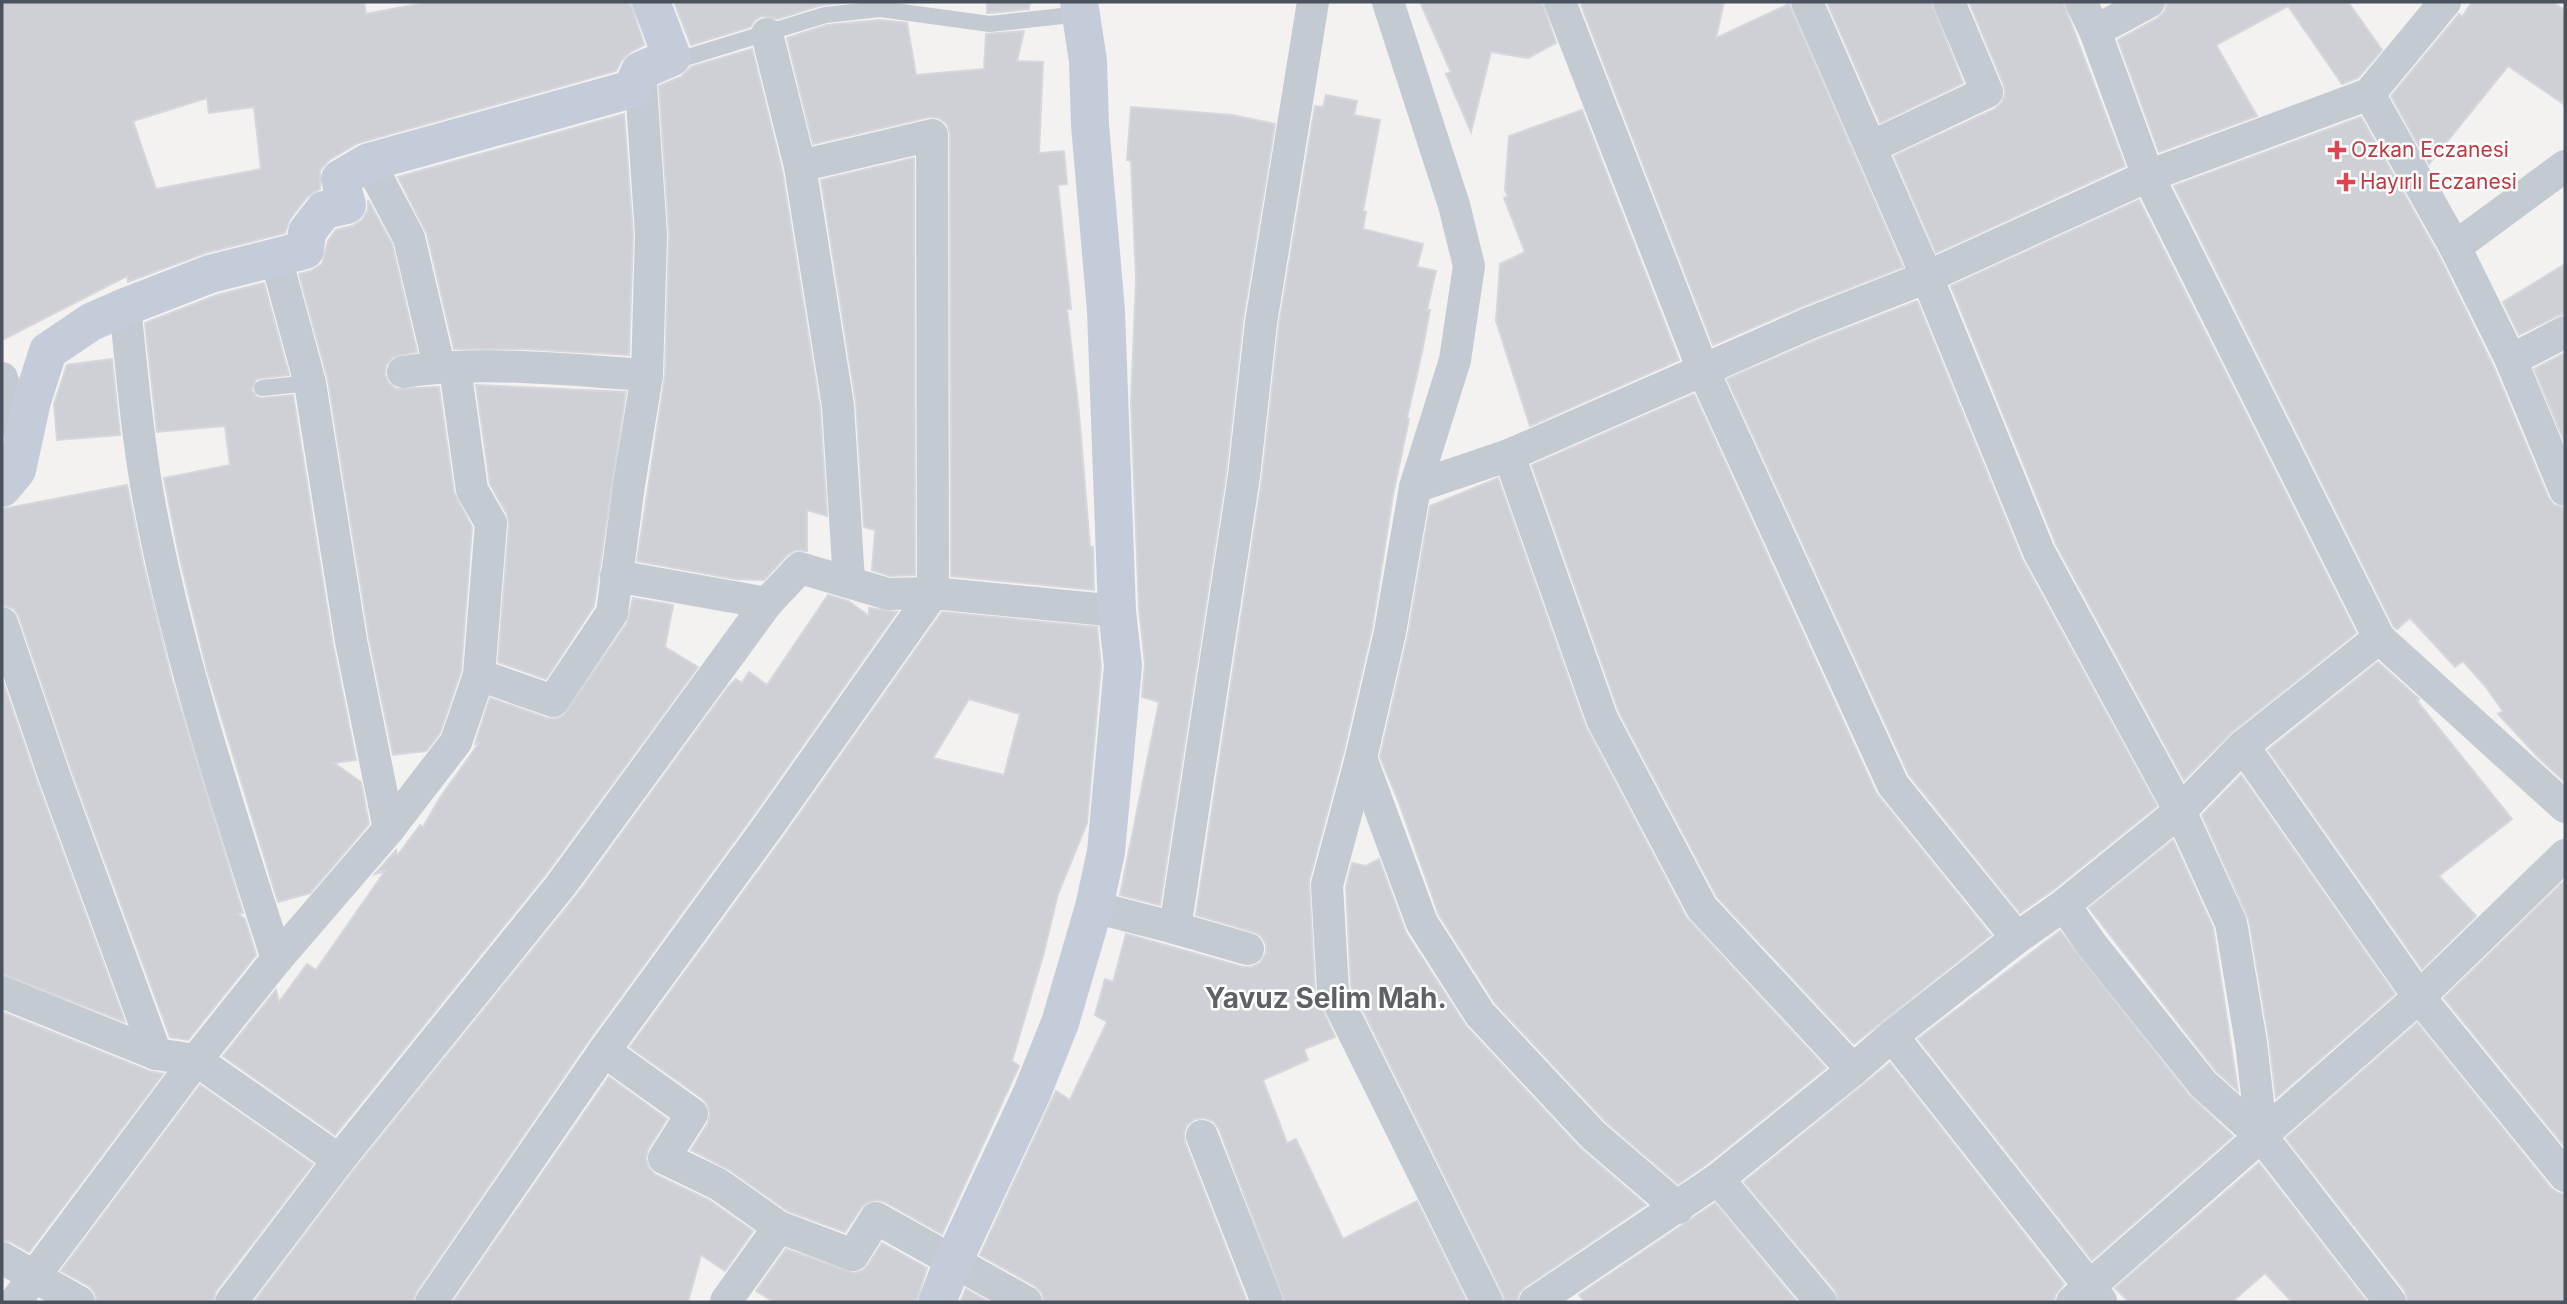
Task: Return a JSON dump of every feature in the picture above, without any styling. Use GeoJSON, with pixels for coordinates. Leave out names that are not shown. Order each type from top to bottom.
{"type":"FeatureCollection","features":[{"type":"Feature","properties":{"kind":"street"},"geometry":{"type":"LineString","coordinates":[[2,488],[17,470],[22,442],[48,351],[91,322],[125,307],[210,274],[305,250],[307,232],[324,210],[346,205],[340,179],[369,162],[632,89],[640,71],[672,57],[651,2]]}},
{"type":"Feature","properties":{"kind":"street"},"geometry":{"type":"LineString","coordinates":[[1175,928],[1244,476],[1261,323],[1313,2]]}},
{"type":"Feature","properties":{"kind":"street"},"geometry":{"type":"LineString","coordinates":[[1388,2],[1454,205],[1468,266],[1455,360],[1415,487],[1390,632],[1361,758],[1327,885],[1333,991],[1487,1302]]}},
{"type":"Feature","properties":{"kind":"street"},"geometry":{"type":"LineString","coordinates":[[1560,2],[1703,370],[1893,785],[2017,938]]}},
{"type":"Feature","properties":{"kind":"street"},"geometry":{"type":"LineString","coordinates":[[1807,2],[1927,277],[2039,552],[2180,811],[2231,923],[2251,1043],[2262,1136]]}},
{"type":"Feature","properties":{"kind":"street"},"geometry":{"type":"LineString","coordinates":[[1871,147],[1987,92],[1949,2]]}},
{"type":"Feature","properties":{"kind":"street"},"geometry":{"type":"LineString","coordinates":[[2081,2],[2095,32],[2148,176],[2379,639],[2565,807]]}},
{"type":"Feature","properties":{"kind":"street"},"geometry":{"type":"LineString","coordinates":[[2095,32],[2149,2]]}},
{"type":"Feature","properties":{"kind":"street"},"geometry":{"type":"LineString","coordinates":[[1415,487],[1509,455],[1810,323],[1927,277],[2148,176],[2370,94],[2445,2]]}},
{"type":"Feature","properties":{"kind":"street"},"geometry":{"type":"LineString","coordinates":[[937,1302],[1032,1093],[1060,1024],[1094,907],[1106,852],[1124,666],[1117,611],[1106,311],[1090,125],[1088,61],[1079,8]]}},
{"type":"Feature","properties":{"kind":"street"},"geometry":{"type":"LineString","coordinates":[[767,34],[800,166],[838,406],[849,581]]}},
{"type":"Feature","properties":{"kind":"street"},"geometry":{"type":"LineString","coordinates":[[479,675],[553,701],[612,612],[647,375],[651,234],[640,71]]}},
{"type":"Feature","properties":{"kind":"street"},"geometry":{"type":"LineString","coordinates":[[2370,94],[2455,247],[2511,360],[2565,490]]}},
{"type":"Feature","properties":{"kind":"street"},"geometry":{"type":"LineString","coordinates":[[431,1302],[604,1051],[767,828],[933,593],[932,135],[800,166]]}},
{"type":"Feature","properties":{"kind":"street"},"geometry":{"type":"LineString","coordinates":[[15,1302],[196,1060],[277,959],[389,829],[456,743],[479,675],[491,523],[472,490],[447,367],[409,238],[369,162]]}},
{"type":"Feature","properties":{"kind":"street"},"geometry":{"type":"LineString","coordinates":[[2455,247],[2565,166]]}},
{"type":"Feature","properties":{"kind":"street"},"geometry":{"type":"LineString","coordinates":[[276,258],[310,383],[351,641],[389,829]]}},
{"type":"Feature","properties":{"kind":"street"},"geometry":{"type":"LineString","coordinates":[[125,307],[149,499],[166,582],[218,774],[277,959]]}},
{"type":"Feature","properties":{"kind":"street"},"geometry":{"type":"LineString","coordinates":[[2511,360],[2565,332]]}},
{"type":"Feature","properties":{"kind":"street"},"geometry":{"type":"LineString","coordinates":[[403,372],[447,367],[520,367],[647,375]]}},
{"type":"Feature","properties":{"kind":"street"},"geometry":{"type":"LineString","coordinates":[[3,385],[22,442]]}},
{"type":"Feature","properties":{"kind":"street"},"geometry":{"type":"LineString","coordinates":[[1509,455],[1602,719],[1702,908],[1853,1070]]}},
{"type":"Feature","properties":{"kind":"street"},"geometry":{"type":"LineString","coordinates":[[231,1302],[340,1160],[561,885],[767,603],[800,568],[888,594],[933,593],[1117,611]]}},
{"type":"Feature","properties":{"kind":"street"},"geometry":{"type":"LineString","coordinates":[[616,576],[767,603]]}},
{"type":"Feature","properties":{"kind":"street"},"geometry":{"type":"LineString","coordinates":[[2,623],[54,778],[156,1054]]}},
{"type":"Feature","properties":{"kind":"street"},"geometry":{"type":"LineString","coordinates":[[1554,1298],[1718,1179],[1892,1036],[2017,938],[2064,905],[2180,811],[2243,746],[2379,639]]}},
{"type":"Feature","properties":{"kind":"street"},"geometry":{"type":"LineString","coordinates":[[2243,746],[2419,997],[2565,1176]]}},
{"type":"Feature","properties":{"kind":"street"},"geometry":{"type":"LineString","coordinates":[[1361,758],[1422,923],[1480,1014],[1593,1135],[1678,1208]]}},
{"type":"Feature","properties":{"kind":"street"},"geometry":{"type":"LineString","coordinates":[[1892,1036],[2088,1297],[2262,1136],[2419,997],[2565,855]]}},
{"type":"Feature","properties":{"kind":"street"},"geometry":{"type":"LineString","coordinates":[[2064,905],[2092,945],[2203,1084],[2262,1136],[2390,1302]]}},
{"type":"Feature","properties":{"kind":"street"},"geometry":{"type":"LineString","coordinates":[[1094,907],[1248,949]]}},
{"type":"Feature","properties":{"kind":"street"},"geometry":{"type":"LineString","coordinates":[[2,992],[156,1054],[196,1060],[340,1160]]}},
{"type":"Feature","properties":{"kind":"street"},"geometry":{"type":"LineString","coordinates":[[604,1051],[692,1114],[664,1158],[718,1184],[779,1227],[853,1255],[876,1218],[1026,1302]]}},
{"type":"Feature","properties":{"kind":"street"},"geometry":{"type":"LineString","coordinates":[[1202,1136],[1267,1302]]}},
{"type":"Feature","properties":{"kind":"street"},"geometry":{"type":"LineString","coordinates":[[1718,1179],[1821,1302]]}},
{"type":"Feature","properties":{"kind":"street"},"geometry":{"type":"LineString","coordinates":[[726,1301],[779,1227]]}},
{"type":"Feature","properties":{"kind":"street"},"geometry":{"type":"LineString","coordinates":[[2,1258],[79,1302]]}},
{"type":"Feature","properties":{"kind":"lane"},"geometry":{"type":"LineString","coordinates":[[640,71],[825,15],[880,9],[990,24],[1079,8]]}},
{"type":"Feature","properties":{"kind":"lane"},"geometry":{"type":"LineString","coordinates":[[262,388],[310,383]]}},
{"type":"Feature","properties":{"kind":"building"},"geometry":{"type":"Polygon","coordinates":[[[2,2],[364,2],[366,14],[428,2],[630,2],[644,45],[630,52],[616,71],[358,143],[329,160],[320,170],[320,189],[307,197],[290,219],[285,233],[205,253],[128,282],[127,276],[2,340],[2,2]],[[207,98],[133,121],[156,189],[261,169],[254,107],[209,113],[207,98]]]}},
{"type":"Feature","properties":{"kind":"building"},"geometry":{"type":"Polygon","coordinates":[[[674,2],[850,2],[822,5],[777,19],[762,16],[750,27],[691,45],[674,2]]]}},
{"type":"Feature","properties":{"kind":"building"},"geometry":{"type":"Polygon","coordinates":[[[987,2],[1030,2],[1029,9],[987,13],[987,2]]]}},
{"type":"Feature","properties":{"kind":"building"},"geometry":{"type":"Polygon","coordinates":[[[1420,2],[1542,2],[1556,43],[1528,58],[1491,52],[1471,132],[1446,74],[1451,72],[1420,2]]]}},
{"type":"Feature","properties":{"kind":"building"},"geometry":{"type":"Polygon","coordinates":[[[1580,2],[1724,2],[1716,38],[1789,4],[1903,267],[1713,345],[1580,2]]]}},
{"type":"Feature","properties":{"kind":"building"},"geometry":{"type":"Polygon","coordinates":[[[1827,2],[1931,2],[1963,83],[1880,123],[1827,2]]]}},
{"type":"Feature","properties":{"kind":"building"},"geometry":{"type":"Polygon","coordinates":[[[1969,2],[2063,2],[2125,166],[1936,253],[1894,156],[1995,109],[2002,102],[2004,85],[1969,2]]]}},
{"type":"Feature","properties":{"kind":"building"},"geometry":{"type":"Polygon","coordinates":[[[2167,2],[2348,2],[2382,50],[2358,78],[2342,84],[2288,6],[2216,45],[2257,116],[2159,152],[2118,40],[2158,18],[2165,11],[2167,2]]]}},
{"type":"Feature","properties":{"kind":"building"},"geometry":{"type":"Polygon","coordinates":[[[2472,2],[2552,2],[2565,10],[2565,105],[2508,66],[2429,164],[2391,96],[2459,14],[2462,17],[2472,2]]]}},
{"type":"Feature","properties":{"kind":"building"},"geometry":{"type":"Polygon","coordinates":[[[880,20],[907,23],[916,75],[984,69],[986,34],[1024,31],[1017,61],[1043,62],[1039,153],[1064,151],[1067,184],[1058,185],[1090,547],[1093,547],[1094,590],[951,576],[950,134],[947,124],[939,118],[929,117],[813,144],[787,38],[827,25],[880,20]]]}},
{"type":"Feature","properties":{"kind":"building"},"geometry":{"type":"Polygon","coordinates":[[[752,49],[782,170],[820,408],[827,516],[807,510],[807,551],[796,550],[787,555],[764,580],[735,579],[637,561],[665,376],[669,234],[659,86],[681,77],[691,67],[752,49]]]}},
{"type":"Feature","properties":{"kind":"building"},"geometry":{"type":"Polygon","coordinates":[[[1326,95],[1357,101],[1354,115],[1380,120],[1363,211],[1366,212],[1363,229],[1423,244],[1417,267],[1436,271],[1393,495],[1372,628],[1343,754],[1309,881],[1315,992],[1335,1037],[1304,1049],[1308,1060],[1263,1080],[1287,1143],[1296,1139],[1343,1239],[1417,1201],[1467,1302],[1285,1302],[1219,1129],[1213,1121],[1204,1118],[1195,1119],[1187,1125],[1185,1142],[1247,1302],[1044,1302],[1042,1293],[1035,1286],[980,1255],[1056,1091],[1070,1100],[1107,1022],[1095,1015],[1105,979],[1113,982],[1126,934],[1243,967],[1260,963],[1266,953],[1266,944],[1261,936],[1254,932],[1196,915],[1262,479],[1279,325],[1315,106],[1323,107],[1326,95]]]}},
{"type":"Feature","properties":{"kind":"building"},"geometry":{"type":"Polygon","coordinates":[[[1131,107],[1232,115],[1275,124],[1243,320],[1226,474],[1160,905],[1120,895],[1159,702],[1142,697],[1145,664],[1139,609],[1131,403],[1136,279],[1131,161],[1127,160],[1131,107]]]}},
{"type":"Feature","properties":{"kind":"building"},"geometry":{"type":"Polygon","coordinates":[[[1582,110],[1679,360],[1530,426],[1496,321],[1500,264],[1525,252],[1504,198],[1508,196],[1505,190],[1509,136],[1582,110]]]}},
{"type":"Feature","properties":{"kind":"building"},"geometry":{"type":"Polygon","coordinates":[[[624,114],[633,234],[629,355],[525,349],[454,349],[427,234],[398,177],[624,114]]]}},
{"type":"Feature","properties":{"kind":"building"},"geometry":{"type":"Polygon","coordinates":[[[2361,117],[2439,256],[2494,368],[2548,497],[2554,505],[2565,508],[2565,782],[2498,714],[2503,711],[2463,661],[2455,667],[2410,618],[2397,629],[2394,627],[2174,186],[2361,117]]]}},
{"type":"Feature","properties":{"kind":"building"},"geometry":{"type":"Polygon","coordinates":[[[914,158],[915,575],[890,576],[872,570],[875,530],[864,527],[856,403],[821,180],[914,158]]]}},
{"type":"Feature","properties":{"kind":"building"},"geometry":{"type":"Polygon","coordinates":[[[368,200],[392,244],[417,352],[393,357],[386,365],[385,375],[396,389],[439,387],[454,493],[472,527],[461,671],[440,733],[426,751],[393,755],[369,638],[328,380],[299,274],[322,264],[328,241],[336,230],[362,220],[368,210],[368,200]]]}},
{"type":"Feature","properties":{"kind":"building"},"geometry":{"type":"Polygon","coordinates":[[[2139,200],[2356,633],[2232,732],[2184,780],[2056,544],[1951,286],[2139,200]]]}},
{"type":"Feature","properties":{"kind":"building"},"geometry":{"type":"Polygon","coordinates":[[[2565,264],[2565,314],[2519,335],[2503,302],[2565,264]]]}},
{"type":"Feature","properties":{"kind":"building"},"geometry":{"type":"Polygon","coordinates":[[[264,283],[289,375],[256,379],[252,390],[257,397],[262,398],[293,395],[333,645],[356,760],[334,763],[361,782],[369,824],[310,893],[278,902],[207,670],[179,555],[164,478],[230,465],[225,426],[157,432],[145,323],[217,295],[264,283]]]}},
{"type":"Feature","properties":{"kind":"building"},"geometry":{"type":"Polygon","coordinates":[[[1917,301],[2022,559],[2157,806],[2053,890],[2020,913],[1909,775],[1727,379],[1917,301]]]}},
{"type":"Feature","properties":{"kind":"building"},"geometry":{"type":"Polygon","coordinates":[[[2565,353],[2565,443],[2534,369],[2565,353]]]}},
{"type":"Feature","properties":{"kind":"building"},"geometry":{"type":"Polygon","coordinates":[[[112,359],[120,435],[57,440],[54,404],[67,365],[112,359]]]}},
{"type":"Feature","properties":{"kind":"building"},"geometry":{"type":"Polygon","coordinates":[[[476,385],[626,392],[594,606],[546,679],[498,662],[509,524],[507,514],[490,484],[476,385]]]}},
{"type":"Feature","properties":{"kind":"building"},"geometry":{"type":"Polygon","coordinates":[[[1694,394],[1876,793],[1991,935],[1854,1044],[1717,897],[1619,712],[1532,465],[1694,394]]]}},
{"type":"Feature","properties":{"kind":"building"},"geometry":{"type":"Polygon","coordinates":[[[1498,478],[1585,725],[1686,917],[1826,1068],[1707,1164],[1678,1184],[1606,1122],[1495,1003],[1439,915],[1380,757],[1408,635],[1430,506],[1498,478]]]}},
{"type":"Feature","properties":{"kind":"building"},"geometry":{"type":"Polygon","coordinates":[[[127,485],[172,680],[243,913],[238,914],[245,919],[256,955],[188,1040],[170,1037],[72,772],[19,617],[14,609],[2,605],[2,509],[127,485]]]}},
{"type":"Feature","properties":{"kind":"building"},"geometry":{"type":"Polygon","coordinates":[[[828,595],[848,601],[869,616],[869,608],[897,612],[589,1040],[416,1292],[413,1302],[254,1302],[353,1171],[576,896],[729,686],[736,679],[742,683],[749,672],[767,685],[828,595]]]}},
{"type":"Feature","properties":{"kind":"building"},"geometry":{"type":"Polygon","coordinates":[[[633,598],[673,605],[665,647],[698,667],[546,874],[335,1135],[223,1056],[276,990],[279,1002],[307,964],[316,970],[385,871],[375,874],[396,850],[397,856],[420,825],[423,827],[439,799],[479,743],[475,744],[490,698],[547,718],[563,716],[627,623],[633,598]]]}},
{"type":"Feature","properties":{"kind":"building"},"geometry":{"type":"Polygon","coordinates":[[[942,612],[1097,627],[1101,666],[1087,823],[1058,894],[1012,1061],[1019,1066],[942,1234],[877,1200],[868,1202],[861,1208],[845,1232],[788,1211],[728,1169],[691,1150],[708,1123],[708,1106],[703,1099],[630,1047],[782,839],[942,612]],[[969,699],[933,758],[1004,775],[1020,714],[969,699]]]}},
{"type":"Feature","properties":{"kind":"building"},"geometry":{"type":"Polygon","coordinates":[[[2378,662],[2419,699],[2417,701],[2512,819],[2439,876],[2476,916],[2422,969],[2268,750],[2378,662]]]}},
{"type":"Feature","properties":{"kind":"building"},"geometry":{"type":"Polygon","coordinates":[[[2,679],[38,784],[125,1022],[2,974],[2,679]]]}},
{"type":"Feature","properties":{"kind":"building"},"geometry":{"type":"Polygon","coordinates":[[[2241,775],[2395,994],[2276,1098],[2249,920],[2202,815],[2241,775]]]}},
{"type":"Feature","properties":{"kind":"building"},"geometry":{"type":"Polygon","coordinates":[[[2173,840],[2213,928],[2238,1091],[2216,1071],[2089,908],[2173,840]]]}},
{"type":"Feature","properties":{"kind":"building"},"geometry":{"type":"Polygon","coordinates":[[[1379,859],[1406,933],[1466,1026],[1580,1148],[1646,1205],[1525,1287],[1519,1293],[1517,1302],[1505,1302],[1351,986],[1346,887],[1352,863],[1366,866],[1379,859]]]}},
{"type":"Feature","properties":{"kind":"building"},"geometry":{"type":"Polygon","coordinates":[[[2565,880],[2565,1147],[2444,998],[2565,880]]]}},
{"type":"Feature","properties":{"kind":"building"},"geometry":{"type":"Polygon","coordinates":[[[2060,931],[2189,1095],[2233,1136],[2092,1260],[1918,1039],[2060,931]]]}},
{"type":"Feature","properties":{"kind":"building"},"geometry":{"type":"Polygon","coordinates":[[[2,1012],[149,1071],[163,1074],[29,1252],[2,1240],[2,1012]]]}},
{"type":"Feature","properties":{"kind":"building"},"geometry":{"type":"Polygon","coordinates":[[[2417,1023],[2551,1188],[2565,1194],[2565,1302],[2408,1302],[2405,1291],[2286,1138],[2417,1023]]]}},
{"type":"Feature","properties":{"kind":"building"},"geometry":{"type":"Polygon","coordinates":[[[1890,1063],[2064,1284],[2055,1295],[2054,1302],[1839,1302],[1835,1290],[1744,1182],[1890,1063]]]}},
{"type":"Feature","properties":{"kind":"building"},"geometry":{"type":"Polygon","coordinates":[[[609,1077],[667,1119],[648,1149],[646,1159],[649,1168],[656,1175],[709,1200],[753,1231],[725,1271],[701,1255],[688,1302],[453,1302],[609,1077]]]}},
{"type":"Feature","properties":{"kind":"building"},"geometry":{"type":"Polygon","coordinates":[[[200,1085],[313,1164],[216,1291],[213,1302],[97,1302],[95,1293],[89,1286],[61,1271],[200,1085]]]}},
{"type":"Feature","properties":{"kind":"building"},"geometry":{"type":"Polygon","coordinates":[[[2259,1163],[2367,1302],[2292,1302],[2265,1273],[2232,1302],[2129,1302],[2115,1288],[2259,1163]]]}},
{"type":"Feature","properties":{"kind":"building"},"geometry":{"type":"Polygon","coordinates":[[[1715,1203],[1797,1302],[1585,1302],[1579,1295],[1715,1203]]]}},
{"type":"Feature","properties":{"kind":"building"},"geometry":{"type":"Polygon","coordinates":[[[882,1243],[927,1268],[916,1302],[774,1302],[756,1291],[786,1249],[854,1273],[862,1271],[868,1265],[882,1243]]]}},
{"type":"Feature","properties":{"kind":"building"},"geometry":{"type":"Polygon","coordinates":[[[966,1289],[989,1302],[960,1302],[966,1289]]]}},
{"type":"Feature","properties":{"kind":"place","name":"Ozkan Eczanesi"},"geometry":{"type":"Point","coordinates":[2337,150]}},
{"type":"Feature","properties":{"kind":"place","name":"Hayırlı Eczanesi"},"geometry":{"type":"Point","coordinates":[2346,182]}},
{"type":"Feature","properties":{"kind":"district","name":"Yavuz Selim Mah."},"geometry":{"type":"Point","coordinates":[1326,998]}}]}
